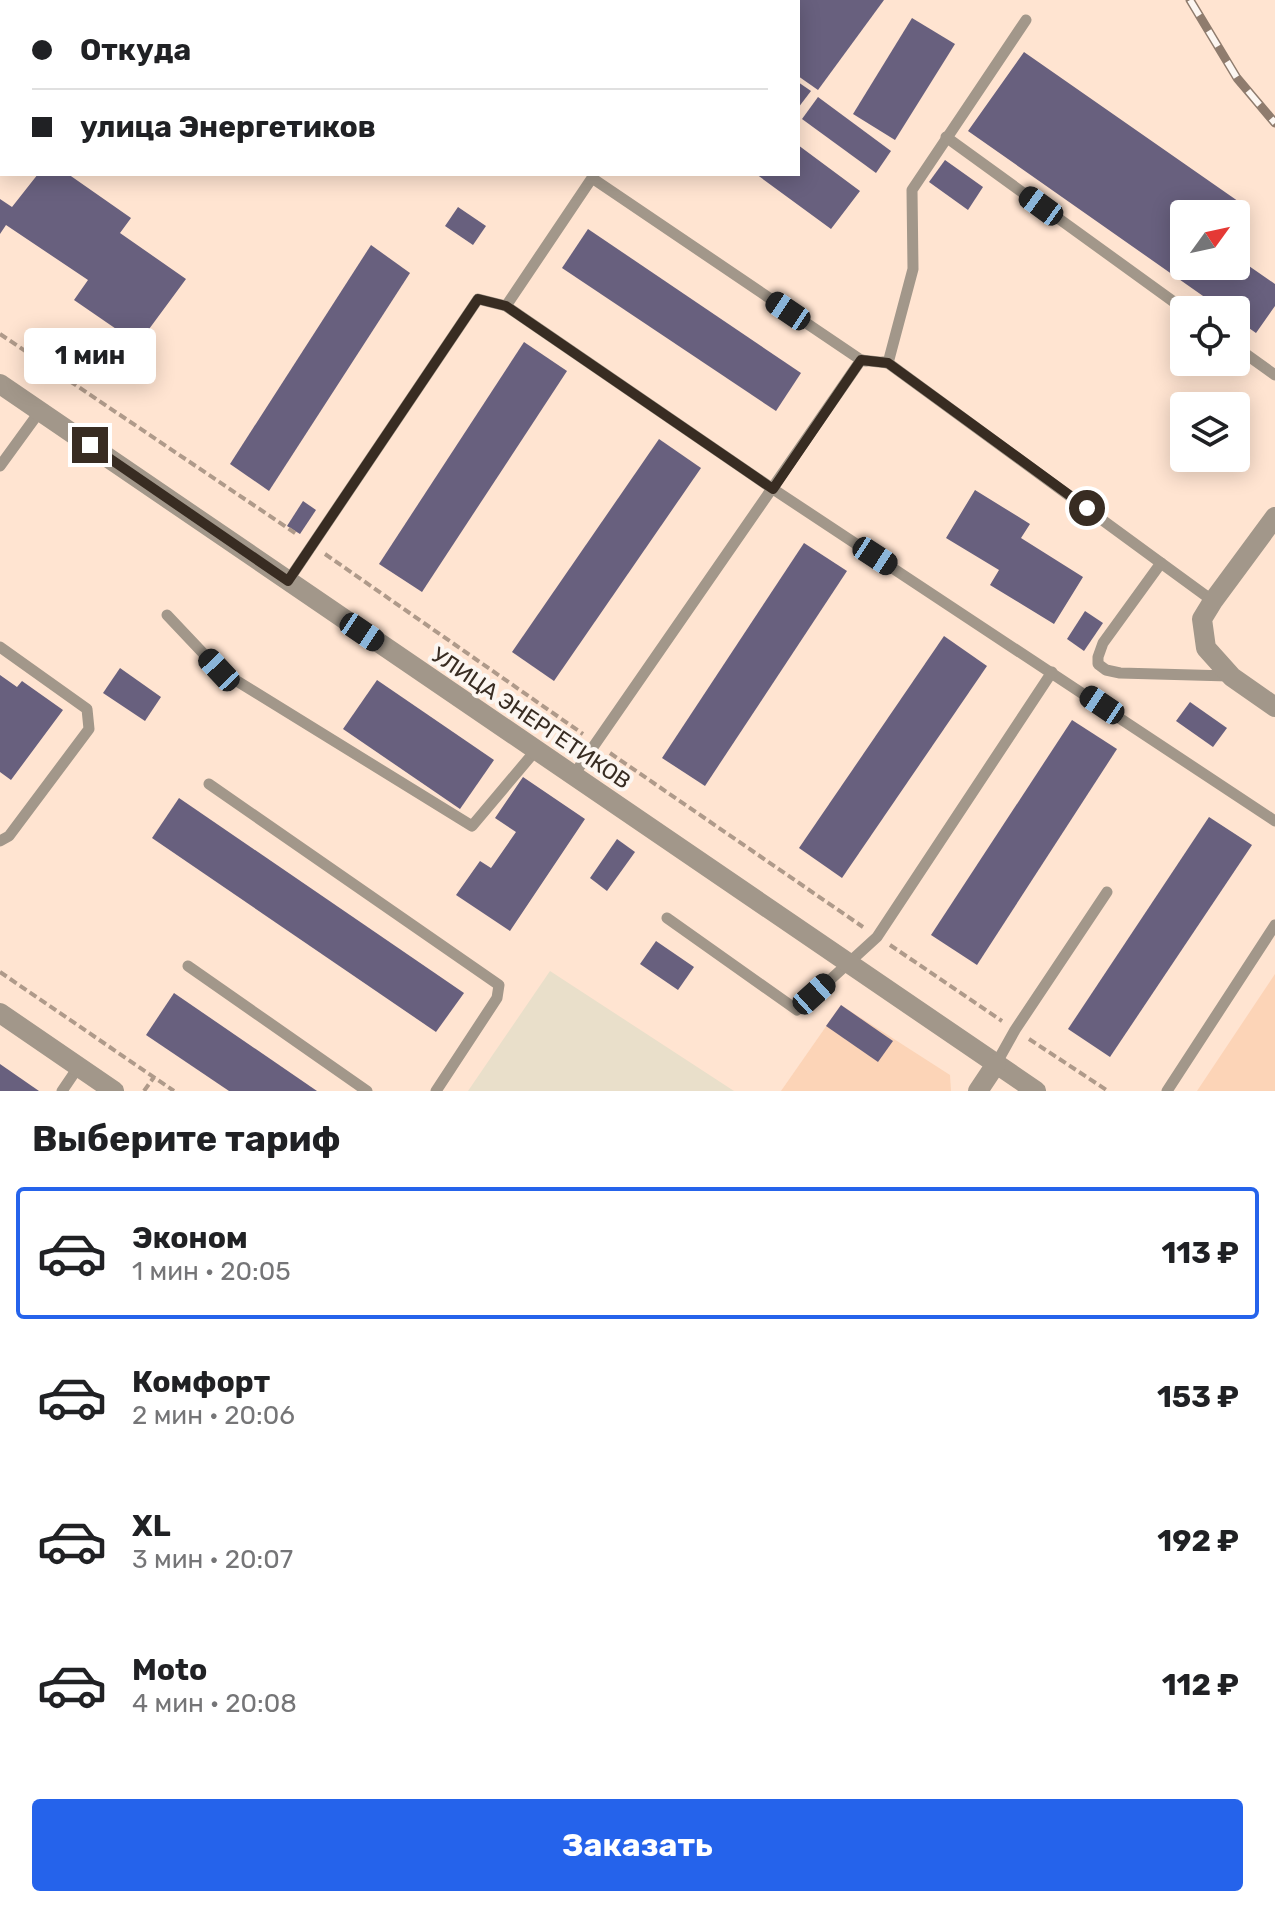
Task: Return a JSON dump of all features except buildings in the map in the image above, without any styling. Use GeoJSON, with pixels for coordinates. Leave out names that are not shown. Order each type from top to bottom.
{"type":"FeatureCollection","features":[{"type":"Feature","properties":{"kind":"street","name":"УЛИЦА ЭНЕРГЕТИКОВ"},"geometry":{"type":"LineString","coordinates":[[0,384],[1036,1091]]}},
{"type":"Feature","properties":{"kind":"street"},"geometry":{"type":"LineString","coordinates":[[1275,517],[1202,619],[1206,648],[1232,677],[1275,707]]}},
{"type":"Feature","properties":{"kind":"street"},"geometry":{"type":"LineString","coordinates":[[0,1013],[114,1091]]}},
{"type":"Feature","properties":{"kind":"street"},"geometry":{"type":"LineString","coordinates":[[978,1091],[996,1064]]}},
{"type":"Feature","properties":{"kind":"lane"},"geometry":{"type":"LineString","coordinates":[[888,363],[913,269],[912,190],[1026,20]]}},
{"type":"Feature","properties":{"kind":"lane"},"geometry":{"type":"LineString","coordinates":[[946,137],[1170,299]]}},
{"type":"Feature","properties":{"kind":"lane"},"geometry":{"type":"LineString","coordinates":[[506,306],[592,178],[861,360],[888,363],[1213,601]]}},
{"type":"Feature","properties":{"kind":"lane"},"geometry":{"type":"LineString","coordinates":[[288,581],[478,299],[506,306],[773,489],[1275,821]]}},
{"type":"Feature","properties":{"kind":"lane"},"geometry":{"type":"LineString","coordinates":[[1250,357],[1275,375]]}},
{"type":"Feature","properties":{"kind":"lane"},"geometry":{"type":"LineString","coordinates":[[573,776],[861,360]]}},
{"type":"Feature","properties":{"kind":"lane"},"geometry":{"type":"LineString","coordinates":[[0,466],[40,411]]}},
{"type":"Feature","properties":{"kind":"lane"},"geometry":{"type":"LineString","coordinates":[[1161,563],[1103,643],[1098,664],[1106,670],[1120,673],[1232,677]]}},
{"type":"Feature","properties":{"kind":"lane"},"geometry":{"type":"LineString","coordinates":[[167,615],[219,670],[472,826],[536,750]]}},
{"type":"Feature","properties":{"kind":"lane"},"geometry":{"type":"LineString","coordinates":[[0,647],[87,709],[89,729],[9,836],[0,841]]}},
{"type":"Feature","properties":{"kind":"lane"},"geometry":{"type":"LineString","coordinates":[[667,918],[797,1010],[877,937],[1052,672]]}},
{"type":"Feature","properties":{"kind":"lane"},"geometry":{"type":"LineString","coordinates":[[209,784],[499,985],[497,998],[436,1091]]}},
{"type":"Feature","properties":{"kind":"lane"},"geometry":{"type":"LineString","coordinates":[[996,1064],[1015,1030],[1107,892]]}},
{"type":"Feature","properties":{"kind":"lane"},"geometry":{"type":"LineString","coordinates":[[1167,1091],[1275,925]]}},
{"type":"Feature","properties":{"kind":"lane"},"geometry":{"type":"LineString","coordinates":[[188,966],[367,1091]]}},
{"type":"Feature","properties":{"kind":"lane"},"geometry":{"type":"LineString","coordinates":[[62,1091],[79,1066]]}},
{"type":"Feature","properties":{"kind":"path"},"geometry":{"type":"LineString","coordinates":[[0,334],[312,545],[877,937],[1108,1091]]}},
{"type":"Feature","properties":{"kind":"path"},"geometry":{"type":"LineString","coordinates":[[0,972],[174,1091]]}},
{"type":"Feature","properties":{"kind":"path"},"geometry":{"type":"LineString","coordinates":[[144,1091],[154,1077]]}},
{"type":"Feature","properties":{"kind":"shaded area"},"geometry":{"type":"Polygon","coordinates":[[[550,971],[734,1091],[468,1091],[550,971]]]}},
{"type":"Feature","properties":{"kind":"shaded area"},"geometry":{"type":"Polygon","coordinates":[[[1275,974],[1275,1091],[1197,1091],[1275,974]]]}},
{"type":"Feature","properties":{"kind":"shaded area"},"geometry":{"type":"Polygon","coordinates":[[[841,1005],[950,1075],[951,1091],[781,1091],[841,1005]]]}},
{"type":"Feature","properties":{"kind":"railway"},"geometry":{"type":"LineString","coordinates":[[1190,0],[1237,78],[1275,123]]}},
{"type":"Feature","properties":{"kind":"route"},"geometry":{"type":"LineString","coordinates":[[90,445],[288,581],[478,299],[506,306],[773,489],[861,360],[888,363],[1087,508]]}}]}
